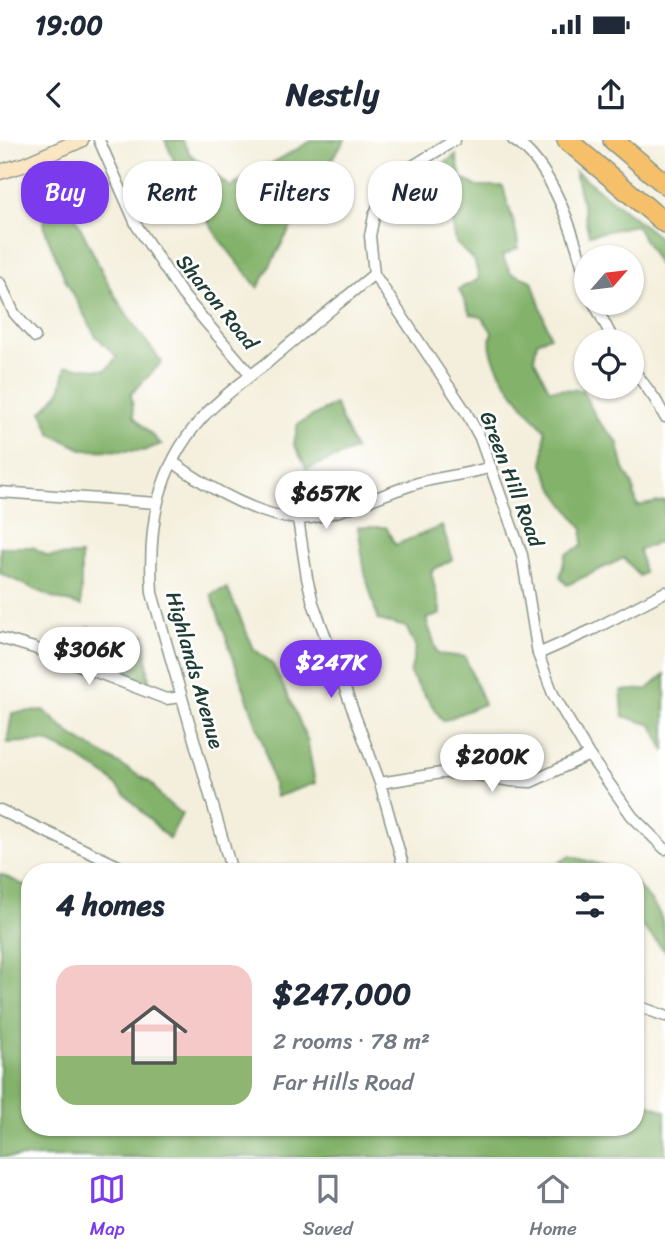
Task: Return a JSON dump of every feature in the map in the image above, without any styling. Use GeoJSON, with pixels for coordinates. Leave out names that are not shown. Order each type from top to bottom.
{"type":"FeatureCollection","features":[{"type":"Feature","properties":{"kind":"highway"},"geometry":{"type":"LineString","coordinates":[[567,140],[665,223]]}},
{"type":"Feature","properties":{"kind":"highway"},"geometry":{"type":"LineString","coordinates":[[613,140],[665,184]]}},
{"type":"Feature","properties":{"kind":"main road"},"geometry":{"type":"LineString","coordinates":[[0,172],[82,140]]}},
{"type":"Feature","properties":{"kind":"street","name":"Sharon Road"},"geometry":{"type":"LineString","coordinates":[[99,140],[137,226],[150,247],[182,293],[251,375]]}},
{"type":"Feature","properties":{"kind":"street","name":"Green Hill Road"},"geometry":{"type":"LineString","coordinates":[[455,140],[440,143],[403,172],[382,196],[370,236],[374,274],[466,411],[491,467],[522,555],[538,654],[553,694],[589,755],[632,816],[665,849]]}},
{"type":"Feature","properties":{"kind":"street"},"geometry":{"type":"LineString","coordinates":[[513,140],[533,156],[570,223],[576,245]]}},
{"type":"Feature","properties":{"kind":"street","name":"Highlands Avenue"},"geometry":{"type":"LineString","coordinates":[[229,863],[152,593],[152,523],[173,462],[203,417],[374,274]]}},
{"type":"Feature","properties":{"kind":"street"},"geometry":{"type":"LineString","coordinates":[[0,283],[14,313],[35,337]]}},
{"type":"Feature","properties":{"kind":"street"},"geometry":{"type":"LineString","coordinates":[[644,384],[665,417]]}},
{"type":"Feature","properties":{"kind":"street"},"geometry":{"type":"LineString","coordinates":[[173,462],[198,482],[233,499],[268,513],[298,519],[343,510],[419,483],[491,467]]}},
{"type":"Feature","properties":{"kind":"street"},"geometry":{"type":"LineString","coordinates":[[0,492],[157,503]]}},
{"type":"Feature","properties":{"kind":"street"},"geometry":{"type":"LineString","coordinates":[[298,519],[313,603],[380,783],[402,863]]}},
{"type":"Feature","properties":{"kind":"street"},"geometry":{"type":"LineString","coordinates":[[538,654],[594,629],[665,592]]}},
{"type":"Feature","properties":{"kind":"street"},"geometry":{"type":"LineString","coordinates":[[0,638],[34,648],[166,699],[182,697]]}},
{"type":"Feature","properties":{"kind":"street"},"geometry":{"type":"LineString","coordinates":[[380,783],[441,773],[465,773],[531,782],[589,755]]}},
{"type":"Feature","properties":{"kind":"street"},"geometry":{"type":"LineString","coordinates":[[0,810],[112,863]]}},
{"type":"Feature","properties":{"kind":"street"},"geometry":{"type":"LineString","coordinates":[[644,1008],[665,1016]]}},
{"type":"Feature","properties":{"kind":"green space"},"geometry":{"type":"Polygon","coordinates":[[[165,140],[182,140],[190,154],[198,161],[174,161],[165,140]]]}},
{"type":"Feature","properties":{"kind":"green space"},"geometry":{"type":"Polygon","coordinates":[[[313,140],[345,140],[331,161],[276,161],[313,140]]]}},
{"type":"Feature","properties":{"kind":"green space"},"geometry":{"type":"Polygon","coordinates":[[[575,171],[665,242],[665,276],[636,225],[589,235],[575,171]]]}},
{"type":"Feature","properties":{"kind":"green space"},"geometry":{"type":"Polygon","coordinates":[[[462,179],[476,186],[503,186],[518,248],[502,256],[511,273],[532,281],[550,336],[537,342],[534,359],[549,389],[574,390],[574,399],[587,399],[598,421],[617,441],[637,506],[665,501],[665,540],[639,550],[644,573],[639,576],[624,558],[567,585],[560,577],[566,554],[582,546],[583,529],[555,491],[543,465],[545,430],[499,370],[490,344],[492,332],[482,317],[470,314],[459,289],[479,279],[475,262],[456,243],[453,224],[462,224],[462,179]]]}},
{"type":"Feature","properties":{"kind":"green space"},"geometry":{"type":"Polygon","coordinates":[[[222,180],[230,187],[236,184],[236,224],[293,224],[258,288],[210,224],[222,224],[222,180]]]}},
{"type":"Feature","properties":{"kind":"green space"},"geometry":{"type":"Polygon","coordinates":[[[44,224],[79,224],[115,295],[162,362],[131,394],[134,417],[161,444],[143,451],[84,450],[51,434],[42,412],[60,392],[66,366],[106,370],[117,357],[95,335],[66,281],[44,224]]]}},
{"type":"Feature","properties":{"kind":"green space"},"geometry":{"type":"Polygon","coordinates":[[[335,404],[355,450],[307,469],[294,444],[298,424],[335,404]]]}},
{"type":"Feature","properties":{"kind":"green space"},"geometry":{"type":"Polygon","coordinates":[[[442,526],[453,559],[431,571],[441,614],[426,619],[438,654],[465,657],[484,704],[443,721],[410,674],[416,647],[406,627],[378,620],[365,573],[358,527],[386,527],[395,545],[442,526]]]}},
{"type":"Feature","properties":{"kind":"green space"},"geometry":{"type":"Polygon","coordinates":[[[0,547],[33,547],[48,556],[81,555],[81,606],[54,598],[0,573],[0,547]]]}},
{"type":"Feature","properties":{"kind":"green space"},"geometry":{"type":"Polygon","coordinates":[[[227,588],[254,649],[272,663],[307,739],[315,783],[276,797],[264,746],[211,594],[227,588]]]}},
{"type":"Feature","properties":{"kind":"green space"},"geometry":{"type":"Polygon","coordinates":[[[89,627],[114,641],[145,634],[149,684],[84,650],[89,627]]]}},
{"type":"Feature","properties":{"kind":"green space"},"geometry":{"type":"Polygon","coordinates":[[[665,674],[665,752],[652,725],[623,716],[621,691],[648,689],[665,674]]]}},
{"type":"Feature","properties":{"kind":"green space"},"geometry":{"type":"Polygon","coordinates":[[[43,710],[73,736],[151,783],[164,800],[182,814],[169,839],[109,778],[73,754],[46,741],[7,743],[12,713],[43,710]]]}},
{"type":"Feature","properties":{"kind":"green space"},"geometry":{"type":"Polygon","coordinates":[[[570,856],[595,863],[560,863],[570,856]]]}},
{"type":"Feature","properties":{"kind":"green space"},"geometry":{"type":"Polygon","coordinates":[[[0,874],[21,884],[21,1136],[644,1136],[644,1102],[665,1111],[665,1157],[0,1157],[0,874]]]}},
{"type":"Feature","properties":{"kind":"green space"},"geometry":{"type":"Polygon","coordinates":[[[644,893],[662,920],[665,951],[644,928],[644,893]]]}}]}
